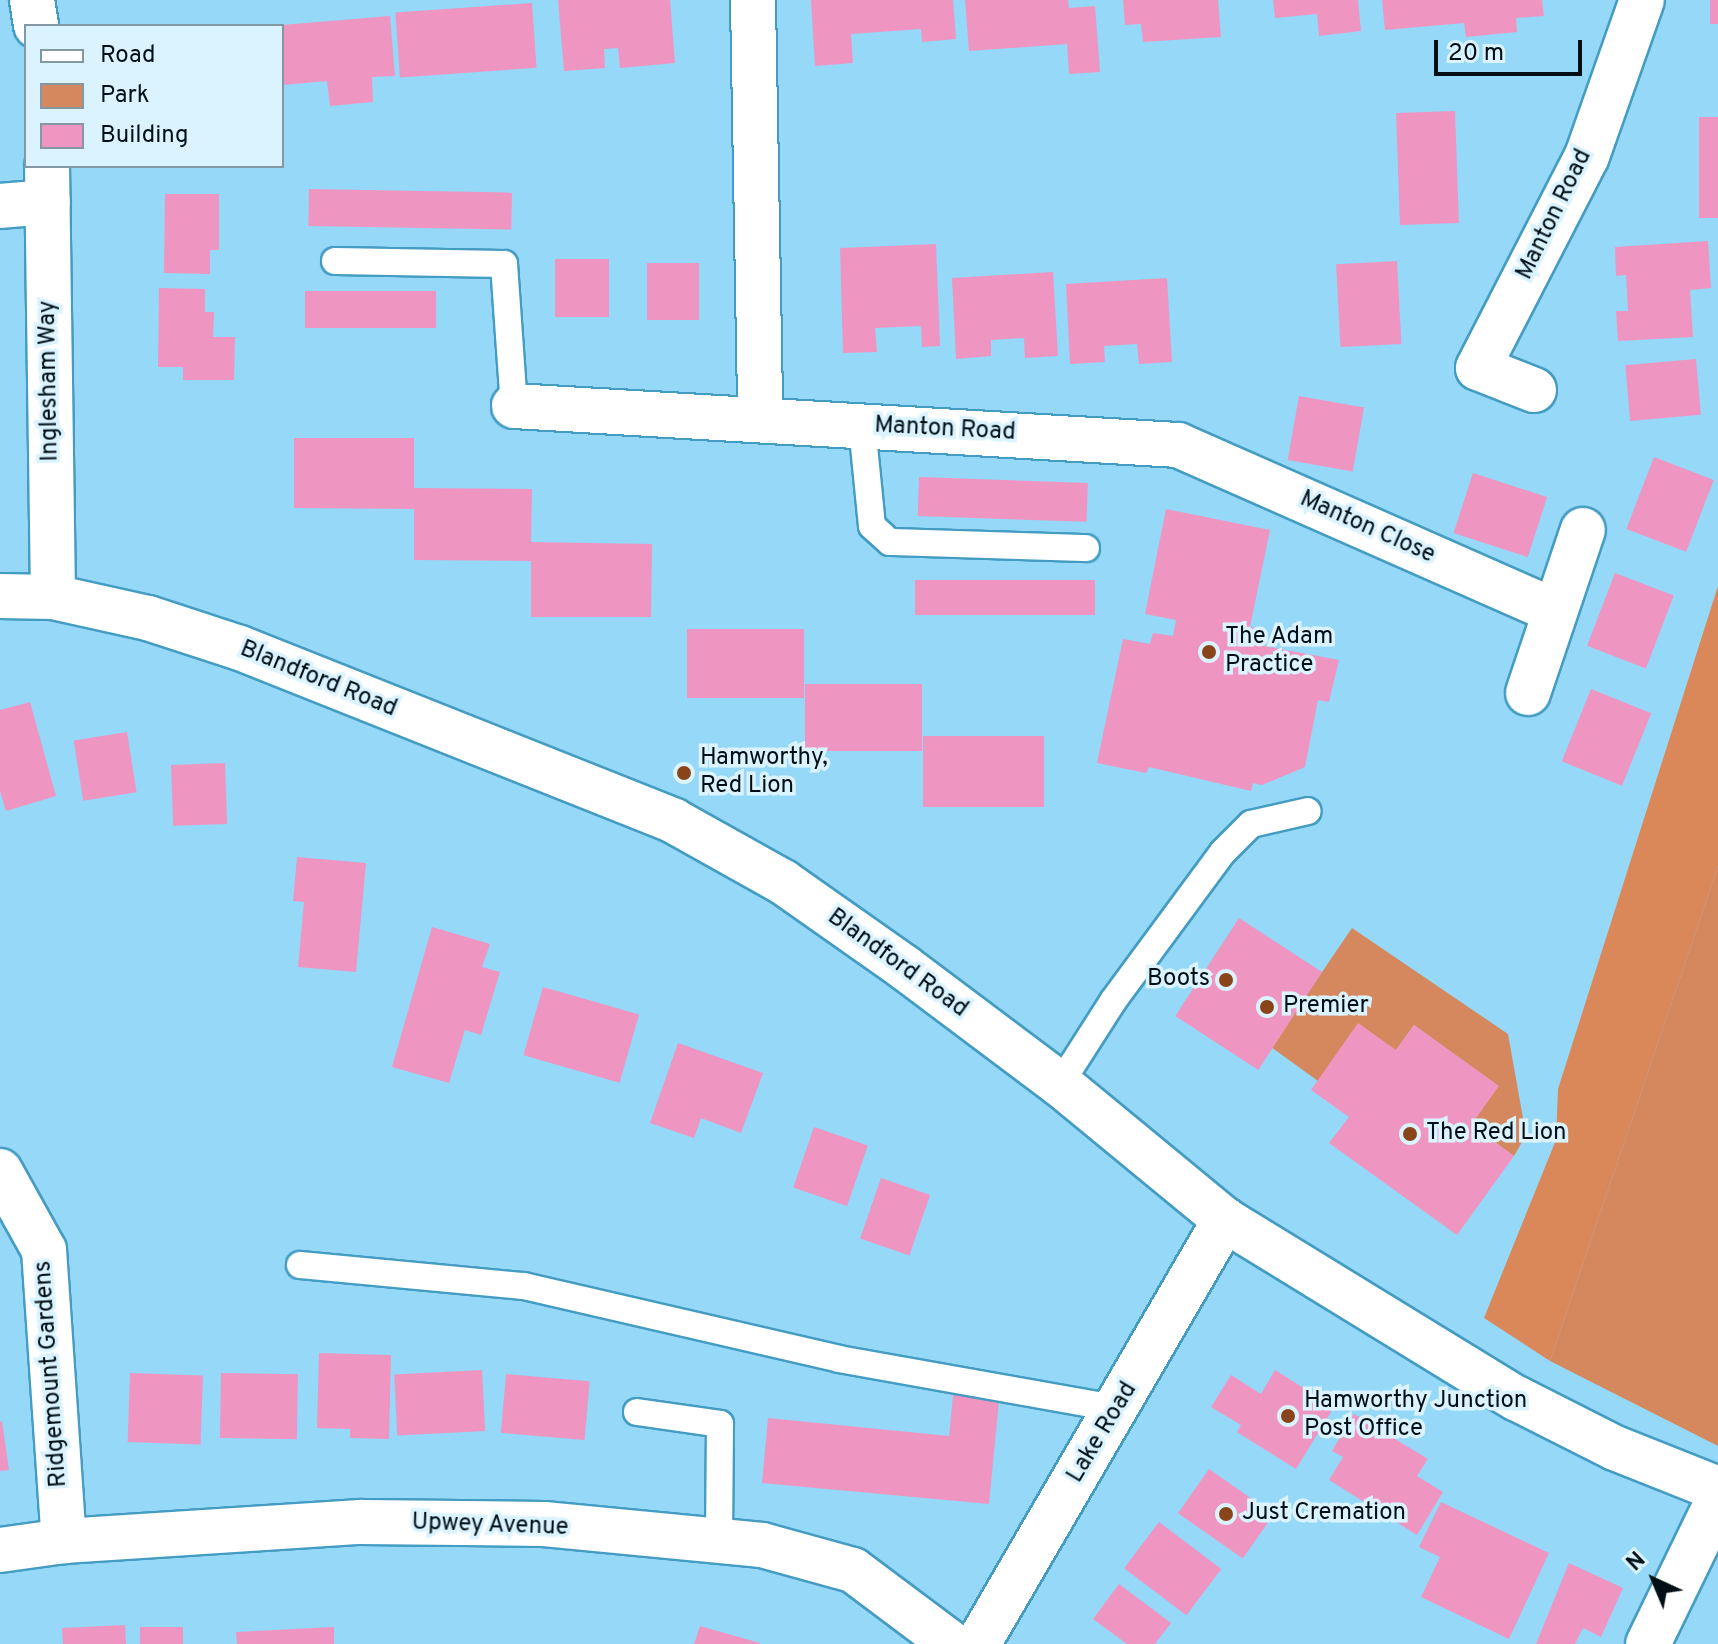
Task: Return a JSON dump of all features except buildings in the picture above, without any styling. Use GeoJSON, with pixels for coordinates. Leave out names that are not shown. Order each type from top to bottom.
{"type":"FeatureCollection","features":[{"type":"Feature","properties":{"kind":"street"},"geometry":{"type":"LineString","coordinates":[[32,0],[36,24]]}},
{"type":"Feature","properties":{"kind":"street"},"geometry":{"type":"LineString","coordinates":[[753,0],[760,417]]}},
{"type":"Feature","properties":{"kind":"street","name":"Manton Road"},"geometry":{"type":"LineString","coordinates":[[1534,390],[1478,368],[1587,156],[1642,0]]}},
{"type":"Feature","properties":{"kind":"street"},"geometry":{"type":"LineString","coordinates":[[0,206],[48,184]]}},
{"type":"Feature","properties":{"kind":"street","name":"Inglesham Way"},"geometry":{"type":"LineString","coordinates":[[48,184],[53,597]]}},
{"type":"Feature","properties":{"kind":"street","name":"Manton Road"},"geometry":{"type":"LineString","coordinates":[[514,406],[760,417],[1178,445]]}},
{"type":"Feature","properties":{"kind":"street","name":"Manton Close"},"geometry":{"type":"LineString","coordinates":[[1178,445],[1555,611]]}},
{"type":"Feature","properties":{"kind":"street"},"geometry":{"type":"LineString","coordinates":[[1528,693],[1583,530]]}},
{"type":"Feature","properties":{"kind":"street","name":"Blandford Road"},"geometry":{"type":"LineString","coordinates":[[0,596],[53,597],[148,618],[240,648],[674,821],[783,882],[1060,1084],[1225,1220],[1516,1398],[1615,1448],[1718,1489]]}},
{"type":"Feature","properties":{"kind":"street","name":"Ridgemount Gardens"},"geometry":{"type":"LineString","coordinates":[[0,1171],[44,1250],[64,1541]]}},
{"type":"Feature","properties":{"kind":"street","name":"Lake Road"},"geometry":{"type":"LineString","coordinates":[[978,1644],[1119,1409],[1225,1220]]}},
{"type":"Feature","properties":{"kind":"street"},"geometry":{"type":"LineString","coordinates":[[1648,1644],[1718,1500]]}},
{"type":"Feature","properties":{"kind":"street","name":"Upwey Avenue"},"geometry":{"type":"LineString","coordinates":[[0,1550],[64,1541],[360,1522],[544,1524],[719,1544],[762,1545],[853,1570],[952,1644]]}},
{"type":"Feature","properties":{"kind":"lane"},"geometry":{"type":"LineString","coordinates":[[335,261],[504,264],[514,406]]}},
{"type":"Feature","properties":{"kind":"lane"},"geometry":{"type":"LineString","coordinates":[[862,426],[872,526],[890,542],[1086,548]]}},
{"type":"Feature","properties":{"kind":"lane"},"geometry":{"type":"LineString","coordinates":[[1060,1084],[1113,1001],[1223,852],[1251,824],[1308,811]]}},
{"type":"Feature","properties":{"kind":"lane"},"geometry":{"type":"LineString","coordinates":[[300,1265],[524,1286],[839,1359],[1119,1409]]}},
{"type":"Feature","properties":{"kind":"lane"},"geometry":{"type":"LineString","coordinates":[[637,1412],[720,1424],[719,1544]]}},
{"type":"Feature","properties":{"kind":"green space"},"geometry":{"type":"Polygon","coordinates":[[[1718,866],[1718,1446],[1550,1361],[1718,866]]]}},
{"type":"Feature","properties":{"kind":"green space"},"geometry":{"type":"Polygon","coordinates":[[[1352,928],[1508,1034],[1526,1135],[1514,1156],[1471,1125],[1498,1086],[1414,1025],[1396,1050],[1318,1081],[1271,1047],[1352,928]]]}},
{"type":"Feature","properties":{"kind":"shaded area"},"geometry":{"type":"Polygon","coordinates":[[[1718,586],[1718,866],[1550,1361],[1484,1318],[1556,1140],[1558,1089],[1718,586]]]}},
{"type":"Feature","properties":{"kind":"place","name":"The Adam Practice"},"geometry":{"type":"Point","coordinates":[1209,652]}},
{"type":"Feature","properties":{"kind":"place","name":"Hamworthy, Red Lion"},"geometry":{"type":"Point","coordinates":[684,773]}},
{"type":"Feature","properties":{"kind":"place","name":"Boots"},"geometry":{"type":"Point","coordinates":[1226,980]}},
{"type":"Feature","properties":{"kind":"place","name":"Premier"},"geometry":{"type":"Point","coordinates":[1267,1007]}},
{"type":"Feature","properties":{"kind":"place","name":"The Red Lion"},"geometry":{"type":"Point","coordinates":[1410,1134]}},
{"type":"Feature","properties":{"kind":"place","name":"Hamworthy Junction Post Office"},"geometry":{"type":"Point","coordinates":[1288,1416]}},
{"type":"Feature","properties":{"kind":"place","name":"Just Cremation"},"geometry":{"type":"Point","coordinates":[1226,1514]}}]}
